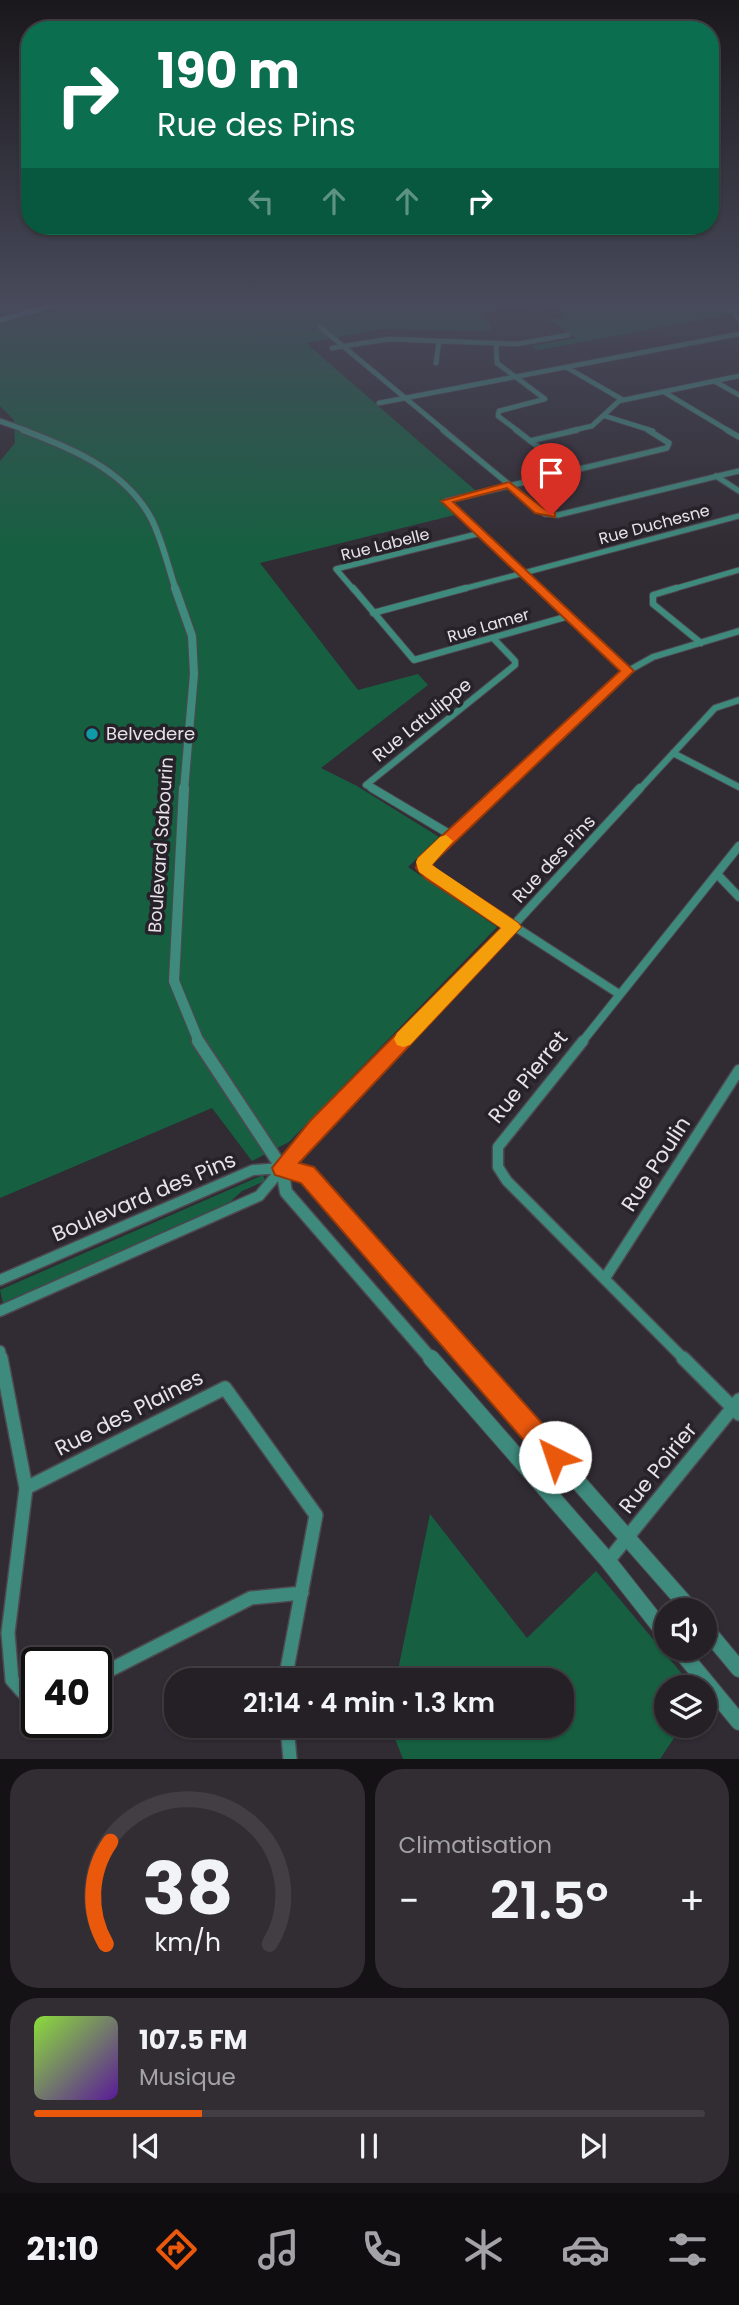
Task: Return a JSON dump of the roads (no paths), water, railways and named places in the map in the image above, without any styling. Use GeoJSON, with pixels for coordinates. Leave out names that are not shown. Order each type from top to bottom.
{"type":"FeatureCollection","features":[{"type":"Feature","properties":{"kind":"street"},"geometry":{"type":"LineString","coordinates":[[393,386],[539,510],[558,515],[739,471]]}},
{"type":"Feature","properties":{"kind":"street"},"geometry":{"type":"LineString","coordinates":[[379,403],[463,386]]}},
{"type":"Feature","properties":{"kind":"street"},"geometry":{"type":"LineString","coordinates":[[529,386],[545,399],[499,411],[498,416],[570,471]]}},
{"type":"Feature","properties":{"kind":"street"},"geometry":{"type":"LineString","coordinates":[[598,386],[622,400]]}},
{"type":"Feature","properties":{"kind":"street"},"geometry":{"type":"LineString","coordinates":[[530,440],[592,426],[606,416],[615,403],[622,400],[691,386]]}},
{"type":"Feature","properties":{"kind":"street"},"geometry":{"type":"LineString","coordinates":[[723,386],[739,395]]}},
{"type":"Feature","properties":{"kind":"street"},"geometry":{"type":"LineString","coordinates":[[664,392],[739,438]]}},
{"type":"Feature","properties":{"kind":"street"},"geometry":{"type":"LineString","coordinates":[[606,416],[653,431],[669,443],[667,448],[446,501],[628,671]]}},
{"type":"Feature","properties":{"kind":"street","name":"Boulevard Sabourin"},"geometry":{"type":"LineString","coordinates":[[0,421],[59,443],[100,465],[127,485],[144,504],[151,518],[166,566],[184,609],[193,648],[192,724],[182,810],[174,981],[202,1049],[282,1168],[286,1192],[607,1561],[654,1620]]}},
{"type":"Feature","properties":{"kind":"street"},"geometry":{"type":"LineString","coordinates":[[716,476],[739,491]]}},
{"type":"Feature","properties":{"kind":"street","name":"Rue Duchesne"},"geometry":{"type":"LineString","coordinates":[[373,612],[739,516]]}},
{"type":"Feature","properties":{"kind":"street","name":"Rue Labelle"},"geometry":{"type":"LineString","coordinates":[[373,612],[336,569],[481,533]]}},
{"type":"Feature","properties":{"kind":"street"},"geometry":{"type":"LineString","coordinates":[[701,643],[653,604],[653,595],[739,570]]}},
{"type":"Feature","properties":{"kind":"street","name":"Rue Lamer"},"geometry":{"type":"LineString","coordinates":[[373,612],[414,660],[569,616]]}},
{"type":"Feature","properties":{"kind":"street"},"geometry":{"type":"LineString","coordinates":[[619,994],[424,868],[424,862],[628,671],[653,657],[739,631]]}},
{"type":"Feature","properties":{"kind":"street","name":"Rue Latulippe"},"geometry":{"type":"LineString","coordinates":[[451,835],[366,785],[515,665],[515,661],[494,639]]}},
{"type":"Feature","properties":{"kind":"street","name":"Rue des Pins"},"geometry":{"type":"LineString","coordinates":[[282,1168],[317,1128],[512,927],[715,708],[739,700]]}},
{"type":"Feature","properties":{"kind":"street"},"geometry":{"type":"LineString","coordinates":[[673,753],[739,787]]}},
{"type":"Feature","properties":{"kind":"street","name":"Rue Pierret"},"geometry":{"type":"LineString","coordinates":[[736,1407],[507,1181],[498,1167],[498,1147],[739,846]]}},
{"type":"Feature","properties":{"kind":"street"},"geometry":{"type":"LineString","coordinates":[[717,874],[739,897]]}},
{"type":"Feature","properties":{"kind":"street","name":"Rue Poulin"},"geometry":{"type":"LineString","coordinates":[[605,1279],[739,1070]]}},
{"type":"Feature","properties":{"kind":"street"},"geometry":{"type":"LineString","coordinates":[[0,1311],[259,1196],[282,1168],[307,1174],[680,1598]]}},
{"type":"Feature","properties":{"kind":"street","name":"Boulevard des Pins"},"geometry":{"type":"LineString","coordinates":[[0,1280],[253,1170],[282,1168]]}},
{"type":"Feature","properties":{"kind":"street"},"geometry":{"type":"LineString","coordinates":[[0,1351],[26,1488],[8,1633],[12,1680],[21,1690]]}},
{"type":"Feature","properties":{"kind":"street","name":"Rue des Plaines"},"geometry":{"type":"LineString","coordinates":[[26,1488],[225,1388],[316,1515],[287,1668]]}},
{"type":"Feature","properties":{"kind":"street","name":"Rue Poirier"},"geometry":{"type":"LineString","coordinates":[[607,1561],[736,1407]]}},
{"type":"Feature","properties":{"kind":"street"},"geometry":{"type":"LineString","coordinates":[[112,1669],[251,1598],[302,1594]]}},
{"type":"Feature","properties":{"kind":"street"},"geometry":{"type":"LineString","coordinates":[[717,1642],[739,1669]]}},
{"type":"Feature","properties":{"kind":"street"},"geometry":{"type":"LineString","coordinates":[[689,1661],[739,1722]]}},
{"type":"Feature","properties":{"kind":"street"},"geometry":{"type":"LineString","coordinates":[[288,1738],[290,1759]]}},
{"type":"Feature","properties":{"kind":"place","name":"Belvedere"},"geometry":{"type":"Point","coordinates":[92,734]}}]}
